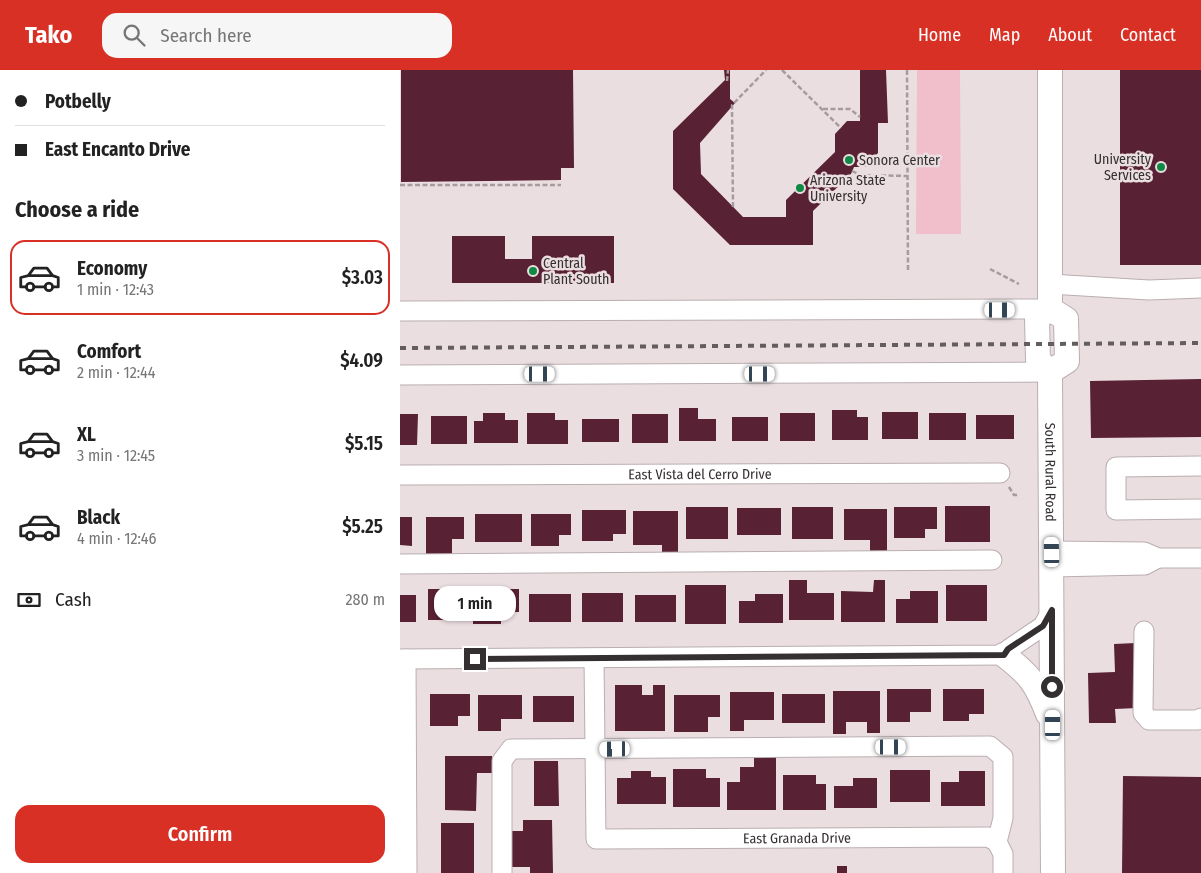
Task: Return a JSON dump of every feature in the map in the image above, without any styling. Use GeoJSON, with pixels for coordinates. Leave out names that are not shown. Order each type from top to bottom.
{"type":"FeatureCollection","features":[{"type":"Feature","properties":{"kind":"main road"},"geometry":{"type":"LineString","coordinates":[[1050,70],[1050,310],[1066,319],[1067,361],[1050,372]]}},
{"type":"Feature","properties":{"kind":"main road","name":"South Rural Road"},"geometry":{"type":"LineString","coordinates":[[1050,372],[1053,873]]}},
{"type":"Feature","properties":{"kind":"main road"},"geometry":{"type":"LineString","coordinates":[[1004,655],[1021,668],[1038,688],[1053,725]]}},
{"type":"Feature","properties":{"kind":"street"},"geometry":{"type":"LineString","coordinates":[[1050,284],[1149,290],[1201,288]]}},
{"type":"Feature","properties":{"kind":"street"},"geometry":{"type":"LineString","coordinates":[[400,310],[1050,310]]}},
{"type":"Feature","properties":{"kind":"street"},"geometry":{"type":"LineString","coordinates":[[400,375],[1050,372]]}},
{"type":"Feature","properties":{"kind":"street"},"geometry":{"type":"LineString","coordinates":[[1201,466],[1116,467],[1116,510],[1201,509]]}},
{"type":"Feature","properties":{"kind":"street","name":"East Vista del Cerro Drive"},"geometry":{"type":"LineString","coordinates":[[400,475],[1000,473]]}},
{"type":"Feature","properties":{"kind":"street"},"geometry":{"type":"LineString","coordinates":[[1052,559],[1144,552],[1158,558],[1201,558]]}},
{"type":"Feature","properties":{"kind":"street"},"geometry":{"type":"LineString","coordinates":[[400,564],[992,560]]}},
{"type":"Feature","properties":{"kind":"street"},"geometry":{"type":"LineString","coordinates":[[407,873],[403,659],[1004,655],[1008,649],[1043,626],[1052,610]]}},
{"type":"Feature","properties":{"kind":"street"},"geometry":{"type":"LineString","coordinates":[[1144,632],[1143,714],[1149,720],[1198,720],[1201,718]]}},
{"type":"Feature","properties":{"kind":"street"},"geometry":{"type":"LineString","coordinates":[[594,658],[595,750]]}},
{"type":"Feature","properties":{"kind":"street"},"geometry":{"type":"LineString","coordinates":[[502,873],[502,761],[511,748],[595,750],[990,746],[1004,757],[1003,818],[997,842],[1003,854],[1003,873]]}},
{"type":"Feature","properties":{"kind":"street","name":"East Granada Drive"},"geometry":{"type":"LineString","coordinates":[[595,750],[596,839],[988,837],[997,842]]}},
{"type":"Feature","properties":{"kind":"path"},"geometry":{"type":"LineString","coordinates":[[727,81],[728,70]]}},
{"type":"Feature","properties":{"kind":"path"},"geometry":{"type":"LineString","coordinates":[[733,207],[732,105],[766,70]]}},
{"type":"Feature","properties":{"kind":"path"},"geometry":{"type":"LineString","coordinates":[[782,70],[841,128]]}},
{"type":"Feature","properties":{"kind":"path"},"geometry":{"type":"LineString","coordinates":[[907,70],[908,270]]}},
{"type":"Feature","properties":{"kind":"path"},"geometry":{"type":"LineString","coordinates":[[822,109],[850,109],[860,117]]}},
{"type":"Feature","properties":{"kind":"path"},"geometry":{"type":"LineString","coordinates":[[852,171],[860,175],[908,176]]}},
{"type":"Feature","properties":{"kind":"path"},"geometry":{"type":"LineString","coordinates":[[400,185],[561,185]]}},
{"type":"Feature","properties":{"kind":"path"},"geometry":{"type":"LineString","coordinates":[[990,269],[1019,284]]}},
{"type":"Feature","properties":{"kind":"shaded area"},"geometry":{"type":"Polygon","coordinates":[[[917,70],[960,70],[961,234],[916,234],[917,70]]]}},
{"type":"Feature","properties":{"kind":"building"},"geometry":{"type":"Polygon","coordinates":[[[401,70],[573,70],[574,168],[561,168],[561,180],[401,182],[401,70]]]}},
{"type":"Feature","properties":{"kind":"building","name":"Sonora Center"},"geometry":{"type":"Polygon","coordinates":[[[724,70],[730,70],[730,99],[735,103],[700,143],[701,174],[743,217],[786,217],[786,200],[835,152],[835,134],[847,121],[860,121],[860,70],[886,70],[888,123],[878,123],[878,153],[865,167],[854,167],[851,174],[813,211],[813,245],[730,245],[673,189],[673,131],[725,80],[724,70]]]}},
{"type":"Feature","properties":{"kind":"building","name":"University Services"},"geometry":{"type":"Polygon","coordinates":[[[1120,70],[1201,70],[1201,265],[1120,265],[1120,70]]]}},
{"type":"Feature","properties":{"kind":"building","name":"Central Plant South"},"geometry":{"type":"Polygon","coordinates":[[[452,236],[505,236],[505,259],[532,259],[532,236],[614,236],[614,283],[452,283],[452,236]]]}},
{"type":"Feature","properties":{"kind":"building"},"geometry":{"type":"Polygon","coordinates":[[[1201,379],[1201,437],[1091,438],[1090,381],[1201,379]]]}},
{"type":"Feature","properties":{"kind":"building"},"geometry":{"type":"Polygon","coordinates":[[[679,408],[698,408],[698,419],[716,419],[716,441],[679,441],[679,408]]]}},
{"type":"Feature","properties":{"kind":"building"},"geometry":{"type":"Polygon","coordinates":[[[832,410],[857,410],[857,417],[868,417],[868,440],[832,440],[832,410]]]}},
{"type":"Feature","properties":{"kind":"building"},"geometry":{"type":"Polygon","coordinates":[[[882,412],[918,412],[918,439],[882,439],[882,412]]]}},
{"type":"Feature","properties":{"kind":"building"},"geometry":{"type":"Polygon","coordinates":[[[483,413],[505,413],[505,420],[518,420],[518,443],[474,443],[474,421],[483,421],[483,413]]]}},
{"type":"Feature","properties":{"kind":"building"},"geometry":{"type":"Polygon","coordinates":[[[527,413],[555,413],[555,420],[568,420],[568,444],[527,444],[527,413]]]}},
{"type":"Feature","properties":{"kind":"building"},"geometry":{"type":"Polygon","coordinates":[[[780,413],[815,413],[815,441],[780,441],[780,413]]]}},
{"type":"Feature","properties":{"kind":"building"},"geometry":{"type":"Polygon","coordinates":[[[929,413],[966,413],[966,440],[929,440],[929,413]]]}},
{"type":"Feature","properties":{"kind":"building"},"geometry":{"type":"Polygon","coordinates":[[[400,414],[418,414],[417,445],[400,445],[400,414]]]}},
{"type":"Feature","properties":{"kind":"building"},"geometry":{"type":"Polygon","coordinates":[[[632,414],[668,414],[668,443],[632,443],[632,414]]]}},
{"type":"Feature","properties":{"kind":"building"},"geometry":{"type":"Polygon","coordinates":[[[976,415],[1014,415],[1014,439],[976,439],[976,415]]]}},
{"type":"Feature","properties":{"kind":"building"},"geometry":{"type":"Polygon","coordinates":[[[431,416],[467,416],[467,444],[431,444],[431,416]]]}},
{"type":"Feature","properties":{"kind":"building"},"geometry":{"type":"Polygon","coordinates":[[[732,417],[768,417],[768,441],[732,441],[732,417]]]}},
{"type":"Feature","properties":{"kind":"building"},"geometry":{"type":"Polygon","coordinates":[[[582,419],[619,419],[619,442],[582,442],[582,419]]]}},
{"type":"Feature","properties":{"kind":"building"},"geometry":{"type":"Polygon","coordinates":[[[945,506],[990,506],[990,542],[945,542],[945,506]]]}},
{"type":"Feature","properties":{"kind":"building"},"geometry":{"type":"Polygon","coordinates":[[[686,507],[728,507],[728,539],[686,539],[686,507]]]}},
{"type":"Feature","properties":{"kind":"building"},"geometry":{"type":"Polygon","coordinates":[[[792,507],[833,507],[833,539],[792,539],[792,507]]]}},
{"type":"Feature","properties":{"kind":"building"},"geometry":{"type":"Polygon","coordinates":[[[894,507],[937,507],[937,529],[925,529],[925,538],[894,538],[894,507]]]}},
{"type":"Feature","properties":{"kind":"building"},"geometry":{"type":"Polygon","coordinates":[[[737,508],[781,508],[781,535],[737,535],[737,508]]]}},
{"type":"Feature","properties":{"kind":"building"},"geometry":{"type":"Polygon","coordinates":[[[844,509],[887,509],[887,553],[870,553],[870,540],[844,540],[844,509]]]}},
{"type":"Feature","properties":{"kind":"building"},"geometry":{"type":"Polygon","coordinates":[[[582,510],[626,510],[626,534],[613,534],[613,541],[582,541],[582,510]]]}},
{"type":"Feature","properties":{"kind":"building"},"geometry":{"type":"Polygon","coordinates":[[[633,511],[678,511],[678,553],[662,553],[662,545],[633,545],[633,511]]]}},
{"type":"Feature","properties":{"kind":"building"},"geometry":{"type":"Polygon","coordinates":[[[475,514],[522,514],[522,542],[475,542],[475,514]]]}},
{"type":"Feature","properties":{"kind":"building"},"geometry":{"type":"Polygon","coordinates":[[[531,514],[571,514],[571,535],[559,535],[559,546],[531,546],[531,514]]]}},
{"type":"Feature","properties":{"kind":"building"},"geometry":{"type":"Polygon","coordinates":[[[400,517],[412,517],[412,546],[400,545],[400,517]]]}},
{"type":"Feature","properties":{"kind":"building"},"geometry":{"type":"Polygon","coordinates":[[[426,517],[464,517],[464,539],[452,539],[452,557],[426,557],[426,517]]]}},
{"type":"Feature","properties":{"kind":"building"},"geometry":{"type":"Polygon","coordinates":[[[789,580],[807,580],[807,593],[834,593],[834,620],[789,620],[789,580]]]}},
{"type":"Feature","properties":{"kind":"building"},"geometry":{"type":"Polygon","coordinates":[[[874,580],[885,580],[885,622],[841,622],[841,591],[873,592],[874,580]]]}},
{"type":"Feature","properties":{"kind":"building"},"geometry":{"type":"Polygon","coordinates":[[[685,585],[726,585],[726,624],[685,624],[685,585]]]}},
{"type":"Feature","properties":{"kind":"building"},"geometry":{"type":"Polygon","coordinates":[[[946,585],[987,585],[987,621],[946,621],[946,585]]]}},
{"type":"Feature","properties":{"kind":"building"},"geometry":{"type":"Polygon","coordinates":[[[428,589],[466,589],[466,609],[454,609],[454,620],[428,620],[428,589]]]}},
{"type":"Feature","properties":{"kind":"building"},"geometry":{"type":"Polygon","coordinates":[[[473,589],[519,589],[519,612],[501,612],[501,624],[473,624],[473,589]]]}},
{"type":"Feature","properties":{"kind":"building"},"geometry":{"type":"Polygon","coordinates":[[[910,591],[938,591],[938,623],[896,623],[896,599],[910,599],[910,591]]]}},
{"type":"Feature","properties":{"kind":"building"},"geometry":{"type":"Polygon","coordinates":[[[582,593],[623,593],[623,622],[582,622],[582,593]]]}},
{"type":"Feature","properties":{"kind":"building"},"geometry":{"type":"Polygon","coordinates":[[[529,594],[571,594],[571,622],[529,622],[529,594]]]}},
{"type":"Feature","properties":{"kind":"building"},"geometry":{"type":"Polygon","coordinates":[[[755,594],[783,594],[783,623],[739,623],[739,601],[755,601],[755,594]]]}},
{"type":"Feature","properties":{"kind":"building"},"geometry":{"type":"Polygon","coordinates":[[[400,595],[416,595],[416,622],[400,622],[400,595]]]}},
{"type":"Feature","properties":{"kind":"building"},"geometry":{"type":"Polygon","coordinates":[[[635,595],[676,595],[676,622],[635,622],[635,595]]]}},
{"type":"Feature","properties":{"kind":"building"},"geometry":{"type":"Polygon","coordinates":[[[1136,643],[1137,708],[1115,709],[1116,723],[1089,723],[1088,673],[1115,672],[1114,644],[1136,643]]]}},
{"type":"Feature","properties":{"kind":"building"},"geometry":{"type":"Polygon","coordinates":[[[615,685],[642,685],[642,695],[653,695],[653,685],[665,685],[665,731],[615,731],[615,685]]]}},
{"type":"Feature","properties":{"kind":"building"},"geometry":{"type":"Polygon","coordinates":[[[887,689],[931,689],[931,712],[910,712],[910,722],[887,722],[887,689]]]}},
{"type":"Feature","properties":{"kind":"building"},"geometry":{"type":"Polygon","coordinates":[[[943,689],[984,689],[984,714],[969,714],[969,721],[943,721],[943,689]]]}},
{"type":"Feature","properties":{"kind":"building"},"geometry":{"type":"Polygon","coordinates":[[[833,691],[880,691],[880,733],[867,733],[867,722],[846,722],[846,734],[833,734],[833,691]]]}},
{"type":"Feature","properties":{"kind":"building"},"geometry":{"type":"Polygon","coordinates":[[[730,692],[774,692],[774,720],[744,720],[744,731],[730,731],[730,692]]]}},
{"type":"Feature","properties":{"kind":"building"},"geometry":{"type":"Polygon","coordinates":[[[430,694],[470,694],[470,716],[458,716],[458,726],[430,726],[430,694]]]}},
{"type":"Feature","properties":{"kind":"building"},"geometry":{"type":"Polygon","coordinates":[[[782,694],[825,694],[825,723],[782,723],[782,694]]]}},
{"type":"Feature","properties":{"kind":"building"},"geometry":{"type":"Polygon","coordinates":[[[478,695],[522,695],[522,719],[501,719],[501,731],[478,731],[478,695]]]}},
{"type":"Feature","properties":{"kind":"building"},"geometry":{"type":"Polygon","coordinates":[[[674,695],[720,695],[720,717],[708,717],[708,732],[674,732],[674,695]]]}},
{"type":"Feature","properties":{"kind":"building"},"geometry":{"type":"Polygon","coordinates":[[[533,696],[574,696],[574,722],[533,722],[533,696]]]}},
{"type":"Feature","properties":{"kind":"building"},"geometry":{"type":"Polygon","coordinates":[[[754,755],[776,755],[776,810],[727,810],[727,782],[740,782],[740,767],[754,767],[754,755]]]}},
{"type":"Feature","properties":{"kind":"building"},"geometry":{"type":"Polygon","coordinates":[[[445,756],[492,756],[492,773],[477,773],[476,811],[445,810],[445,756]]]}},
{"type":"Feature","properties":{"kind":"building"},"geometry":{"type":"Polygon","coordinates":[[[534,761],[558,761],[559,806],[534,806],[534,761]]]}},
{"type":"Feature","properties":{"kind":"building"},"geometry":{"type":"Polygon","coordinates":[[[673,769],[706,769],[706,778],[720,778],[720,807],[673,807],[673,769]]]}},
{"type":"Feature","properties":{"kind":"building"},"geometry":{"type":"Polygon","coordinates":[[[890,770],[930,770],[930,802],[890,802],[890,770]]]}},
{"type":"Feature","properties":{"kind":"building"},"geometry":{"type":"Polygon","coordinates":[[[631,771],[651,771],[651,777],[666,777],[666,804],[617,804],[617,778],[631,778],[631,771]]]}},
{"type":"Feature","properties":{"kind":"building"},"geometry":{"type":"Polygon","coordinates":[[[959,771],[985,771],[985,806],[941,806],[941,782],[959,782],[959,771]]]}},
{"type":"Feature","properties":{"kind":"building"},"geometry":{"type":"Polygon","coordinates":[[[783,775],[816,775],[816,784],[826,784],[826,810],[783,810],[783,775]]]}},
{"type":"Feature","properties":{"kind":"building"},"geometry":{"type":"Polygon","coordinates":[[[1123,776],[1201,777],[1201,873],[1122,873],[1123,776]]]}},
{"type":"Feature","properties":{"kind":"building"},"geometry":{"type":"Polygon","coordinates":[[[853,778],[877,778],[877,808],[834,808],[834,786],[853,786],[853,778]]]}},
{"type":"Feature","properties":{"kind":"building"},"geometry":{"type":"Polygon","coordinates":[[[523,820],[552,820],[553,873],[530,873],[530,867],[511,867],[511,831],[523,831],[523,820]]]}},
{"type":"Feature","properties":{"kind":"building"},"geometry":{"type":"Polygon","coordinates":[[[441,823],[474,823],[474,873],[441,873],[441,823]]]}},
{"type":"Feature","properties":{"kind":"building"},"geometry":{"type":"Polygon","coordinates":[[[837,866],[847,866],[847,873],[837,873],[837,866]]]}},
{"type":"Feature","properties":{"kind":"railway"},"geometry":{"type":"LineString","coordinates":[[400,348],[1201,343]]}},
{"type":"Feature","properties":{"kind":"place","name":"Sonora Center"},"geometry":{"type":"Point","coordinates":[849,160]}},
{"type":"Feature","properties":{"kind":"place","name":"University Services"},"geometry":{"type":"Point","coordinates":[1161,167]}},
{"type":"Feature","properties":{"kind":"place","name":"Arizona State University"},"geometry":{"type":"Point","coordinates":[800,188]}},
{"type":"Feature","properties":{"kind":"place","name":"Central Plant South"},"geometry":{"type":"Point","coordinates":[533,271]}},
{"type":"Feature","properties":{"kind":"route"},"geometry":{"type":"LineString","coordinates":[[475,659],[1004,655],[1008,649],[1033,635],[1043,626],[1052,610],[1052,687]]}}]}
